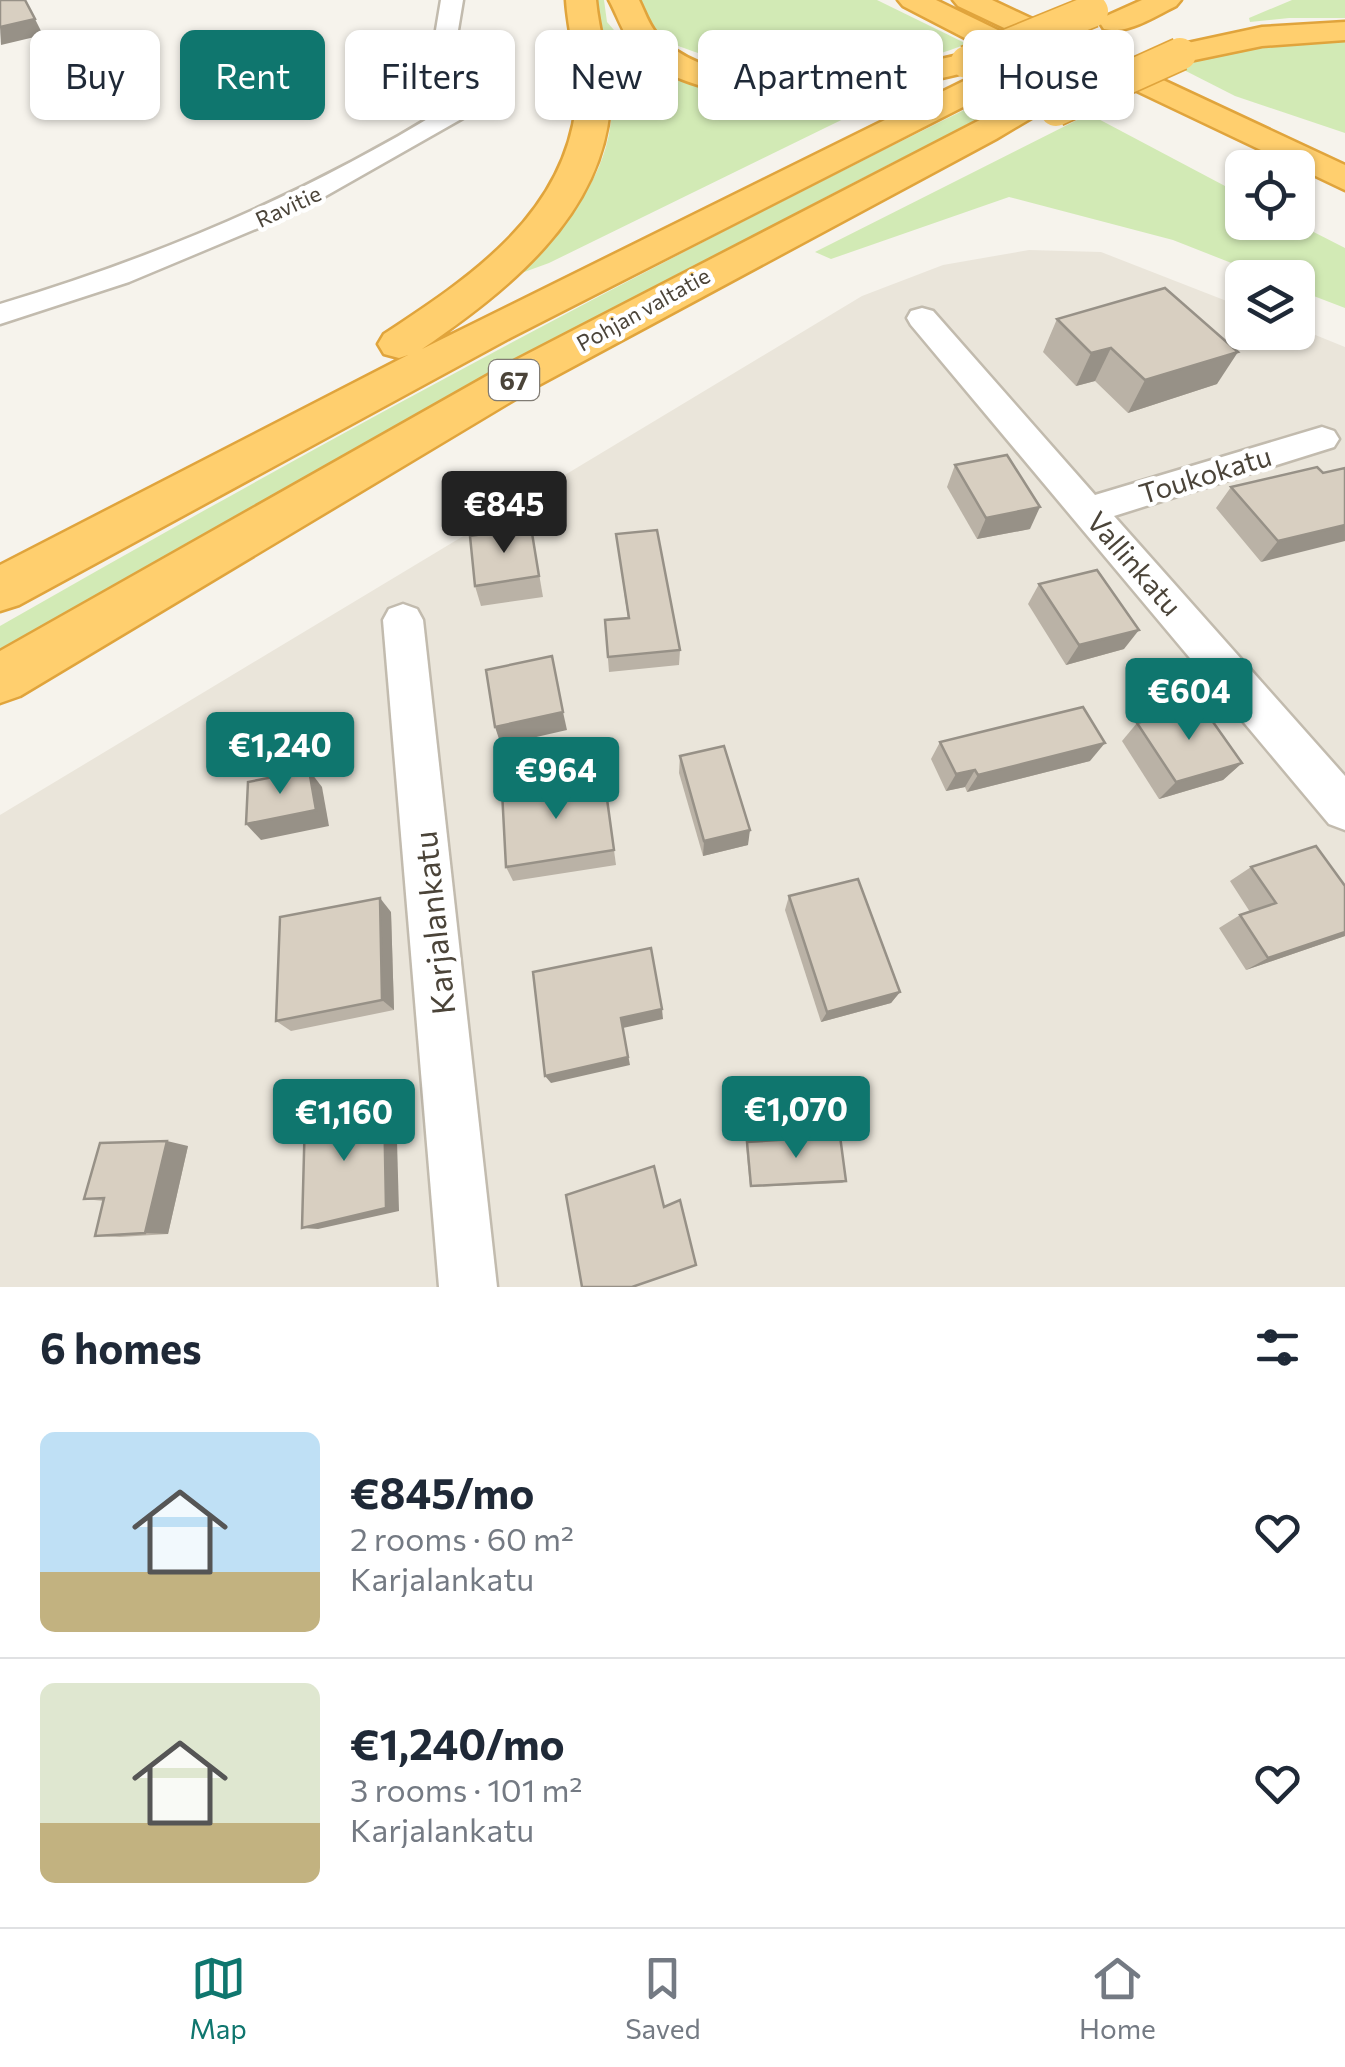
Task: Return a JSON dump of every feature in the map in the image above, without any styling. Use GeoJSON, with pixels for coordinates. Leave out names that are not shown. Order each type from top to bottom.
{"type":"FeatureCollection","features":[{"type":"Feature","properties":{"kind":"highway"},"geometry":{"type":"LineString","coordinates":[[191,486],[468,298],[538,229],[569,191],[588,144],[594,104],[582,33],[582,0]]}},
{"type":"Feature","properties":{"kind":"highway"},"geometry":{"type":"LineString","coordinates":[[624,0],[628,18],[663,55],[726,80],[769,88],[871,86],[963,72]]}},
{"type":"Feature","properties":{"kind":"highway"},"geometry":{"type":"LineString","coordinates":[[912,0],[1225,156]]}},
{"type":"Feature","properties":{"kind":"highway"},"geometry":{"type":"LineString","coordinates":[[968,0],[1345,179]]}},
{"type":"Feature","properties":{"kind":"highway","name":"Pohjan valtatie"},"geometry":{"type":"LineString","coordinates":[[1070,30],[1109,12],[1166,0]]}},
{"type":"Feature","properties":{"kind":"highway"},"geometry":{"type":"LineString","coordinates":[[1169,48],[1220,14]]}},
{"type":"Feature","properties":{"kind":"highway"},"geometry":{"type":"LineString","coordinates":[[1169,48],[1300,30],[1345,31]]}},
{"type":"Feature","properties":{"kind":"highway","name":"Pohjan valtatie"},"geometry":{"type":"LineString","coordinates":[[0,680],[358,468],[754,249],[1169,48]]}},
{"type":"Feature","properties":{"kind":"highway","name":"Pohjan valtatie"},"geometry":{"type":"LineString","coordinates":[[0,590],[963,80]]}},
{"type":"Feature","properties":{"kind":"highway"},"geometry":{"type":"LineString","coordinates":[[1315,200],[1345,215]]}},
{"type":"Feature","properties":{"kind":"street","name":"Ravitie"},"geometry":{"type":"LineString","coordinates":[[0,314],[217,239],[325,190],[454,114],[461,98],[446,36],[452,0]]}},
{"type":"Feature","properties":{"kind":"street","name":"Vallinkatu"},"geometry":{"type":"LineString","coordinates":[[922,318],[1345,809]]}},
{"type":"Feature","properties":{"kind":"street","name":"Toukokatu"},"geometry":{"type":"LineString","coordinates":[[1090,510],[1322,439]]}},
{"type":"Feature","properties":{"kind":"street","name":"Karjalankatu"},"geometry":{"type":"LineString","coordinates":[[403,620],[468,1287]]}},
{"type":"Feature","properties":{"kind":"shaded area"},"geometry":{"type":"Polygon","coordinates":[[[1029,250],[1101,252],[1225,300],[1225,350],[1315,350],[1315,335],[1345,347],[1345,1287],[0,1287],[0,815],[862,296],[943,265],[1029,250]]]}},
{"type":"Feature","properties":{"kind":"green space"},"geometry":{"type":"Polygon","coordinates":[[[594,0],[604,0],[607,22],[614,30],[598,30],[594,0]]]}},
{"type":"Feature","properties":{"kind":"green space"},"geometry":{"type":"Polygon","coordinates":[[[638,0],[877,0],[938,30],[698,30],[698,53],[678,45],[678,30],[650,30],[638,0]]]}},
{"type":"Feature","properties":{"kind":"green space"},"geometry":{"type":"Polygon","coordinates":[[[1292,0],[1345,0],[1345,18],[1250,22],[1249,18],[1292,0]]]}},
{"type":"Feature","properties":{"kind":"green space"},"geometry":{"type":"Polygon","coordinates":[[[943,32],[963,42],[943,52],[943,32]]]}},
{"type":"Feature","properties":{"kind":"green space"},"geometry":{"type":"Polygon","coordinates":[[[1345,39],[1345,133],[1235,96],[1178,67],[1246,46],[1345,39]]]}},
{"type":"Feature","properties":{"kind":"green space"},"geometry":{"type":"Polygon","coordinates":[[[678,71],[698,75],[698,120],[841,120],[549,263],[516,275],[571,214],[597,171],[611,120],[678,120],[678,71]]]}},
{"type":"Feature","properties":{"kind":"green space"},"geometry":{"type":"Polygon","coordinates":[[[963,111],[963,120],[978,120],[640,297],[0,660],[0,626],[377,415],[963,111]]]}},
{"type":"Feature","properties":{"kind":"green space"},"geometry":{"type":"Polygon","coordinates":[[[1077,120],[1100,120],[1225,186],[1225,240],[1315,240],[1315,233],[1345,248],[1345,308],[1315,297],[1315,260],[1225,260],[1173,240],[1009,197],[831,259],[815,252],[1077,120]]]}},
{"type":"Feature","properties":{"kind":"building"},"geometry":{"type":"Polygon","coordinates":[[[0,0],[25,0],[35,19],[0,27],[0,0]]]}},
{"type":"Feature","properties":{"kind":"building"},"geometry":{"type":"Polygon","coordinates":[[[1165,288],[1225,341],[1225,350],[1238,352],[1145,380],[1111,348],[1091,353],[1057,319],[1165,288]]]}},
{"type":"Feature","properties":{"kind":"building"},"geometry":{"type":"Polygon","coordinates":[[[1007,455],[1040,507],[986,518],[955,465],[1007,455]]]}},
{"type":"Feature","properties":{"kind":"building"},"geometry":{"type":"Polygon","coordinates":[[[1317,467],[1323,473],[1345,468],[1345,525],[1278,541],[1231,487],[1317,467]]]}},
{"type":"Feature","properties":{"kind":"building"},"geometry":{"type":"Polygon","coordinates":[[[531,527],[539,576],[475,586],[470,536],[531,527]]]}},
{"type":"Feature","properties":{"kind":"building"},"geometry":{"type":"Polygon","coordinates":[[[657,530],[680,650],[608,657],[605,620],[629,618],[616,534],[657,530]]]}},
{"type":"Feature","properties":{"kind":"building"},"geometry":{"type":"Polygon","coordinates":[[[1097,570],[1139,630],[1079,645],[1039,584],[1097,570]]]}},
{"type":"Feature","properties":{"kind":"building"},"geometry":{"type":"Polygon","coordinates":[[[552,656],[563,712],[495,727],[486,670],[552,656]]]}},
{"type":"Feature","properties":{"kind":"building"},"geometry":{"type":"Polygon","coordinates":[[[1201,705],[1242,763],[1176,782],[1137,723],[1201,705]]]}},
{"type":"Feature","properties":{"kind":"building"},"geometry":{"type":"Polygon","coordinates":[[[1083,707],[1105,743],[978,775],[975,770],[956,774],[940,742],[1083,707]]]}},
{"type":"Feature","properties":{"kind":"building"},"geometry":{"type":"Polygon","coordinates":[[[724,746],[750,830],[704,841],[680,756],[724,746]]]}},
{"type":"Feature","properties":{"kind":"building"},"geometry":{"type":"Polygon","coordinates":[[[309,770],[316,810],[246,824],[248,782],[309,770]]]}},
{"type":"Feature","properties":{"kind":"building"},"geometry":{"type":"Polygon","coordinates":[[[604,777],[614,850],[506,867],[502,791],[604,777]]]}},
{"type":"Feature","properties":{"kind":"building"},"geometry":{"type":"Polygon","coordinates":[[[1316,846],[1345,886],[1345,932],[1268,958],[1240,915],[1276,903],[1251,867],[1316,846]]]}},
{"type":"Feature","properties":{"kind":"building"},"geometry":{"type":"Polygon","coordinates":[[[858,879],[900,992],[827,1012],[789,896],[858,879]]]}},
{"type":"Feature","properties":{"kind":"building"},"geometry":{"type":"Polygon","coordinates":[[[380,898],[382,1000],[276,1021],[280,917],[380,898]]]}},
{"type":"Feature","properties":{"kind":"building"},"geometry":{"type":"Polygon","coordinates":[[[651,948],[662,1009],[621,1018],[628,1057],[545,1076],[533,972],[651,948]]]}},
{"type":"Feature","properties":{"kind":"building"},"geometry":{"type":"Polygon","coordinates":[[[384,1100],[386,1208],[302,1228],[305,1116],[384,1100]]]}},
{"type":"Feature","properties":{"kind":"building"},"geometry":{"type":"Polygon","coordinates":[[[840,1136],[846,1181],[751,1186],[747,1142],[840,1136]]]}},
{"type":"Feature","properties":{"kind":"building"},"geometry":{"type":"Polygon","coordinates":[[[167,1141],[145,1233],[95,1236],[104,1198],[84,1199],[100,1143],[167,1141]]]}},
{"type":"Feature","properties":{"kind":"building"},"geometry":{"type":"Polygon","coordinates":[[[654,1166],[664,1207],[680,1200],[696,1265],[632,1287],[582,1287],[566,1195],[654,1166]]]}}]}
